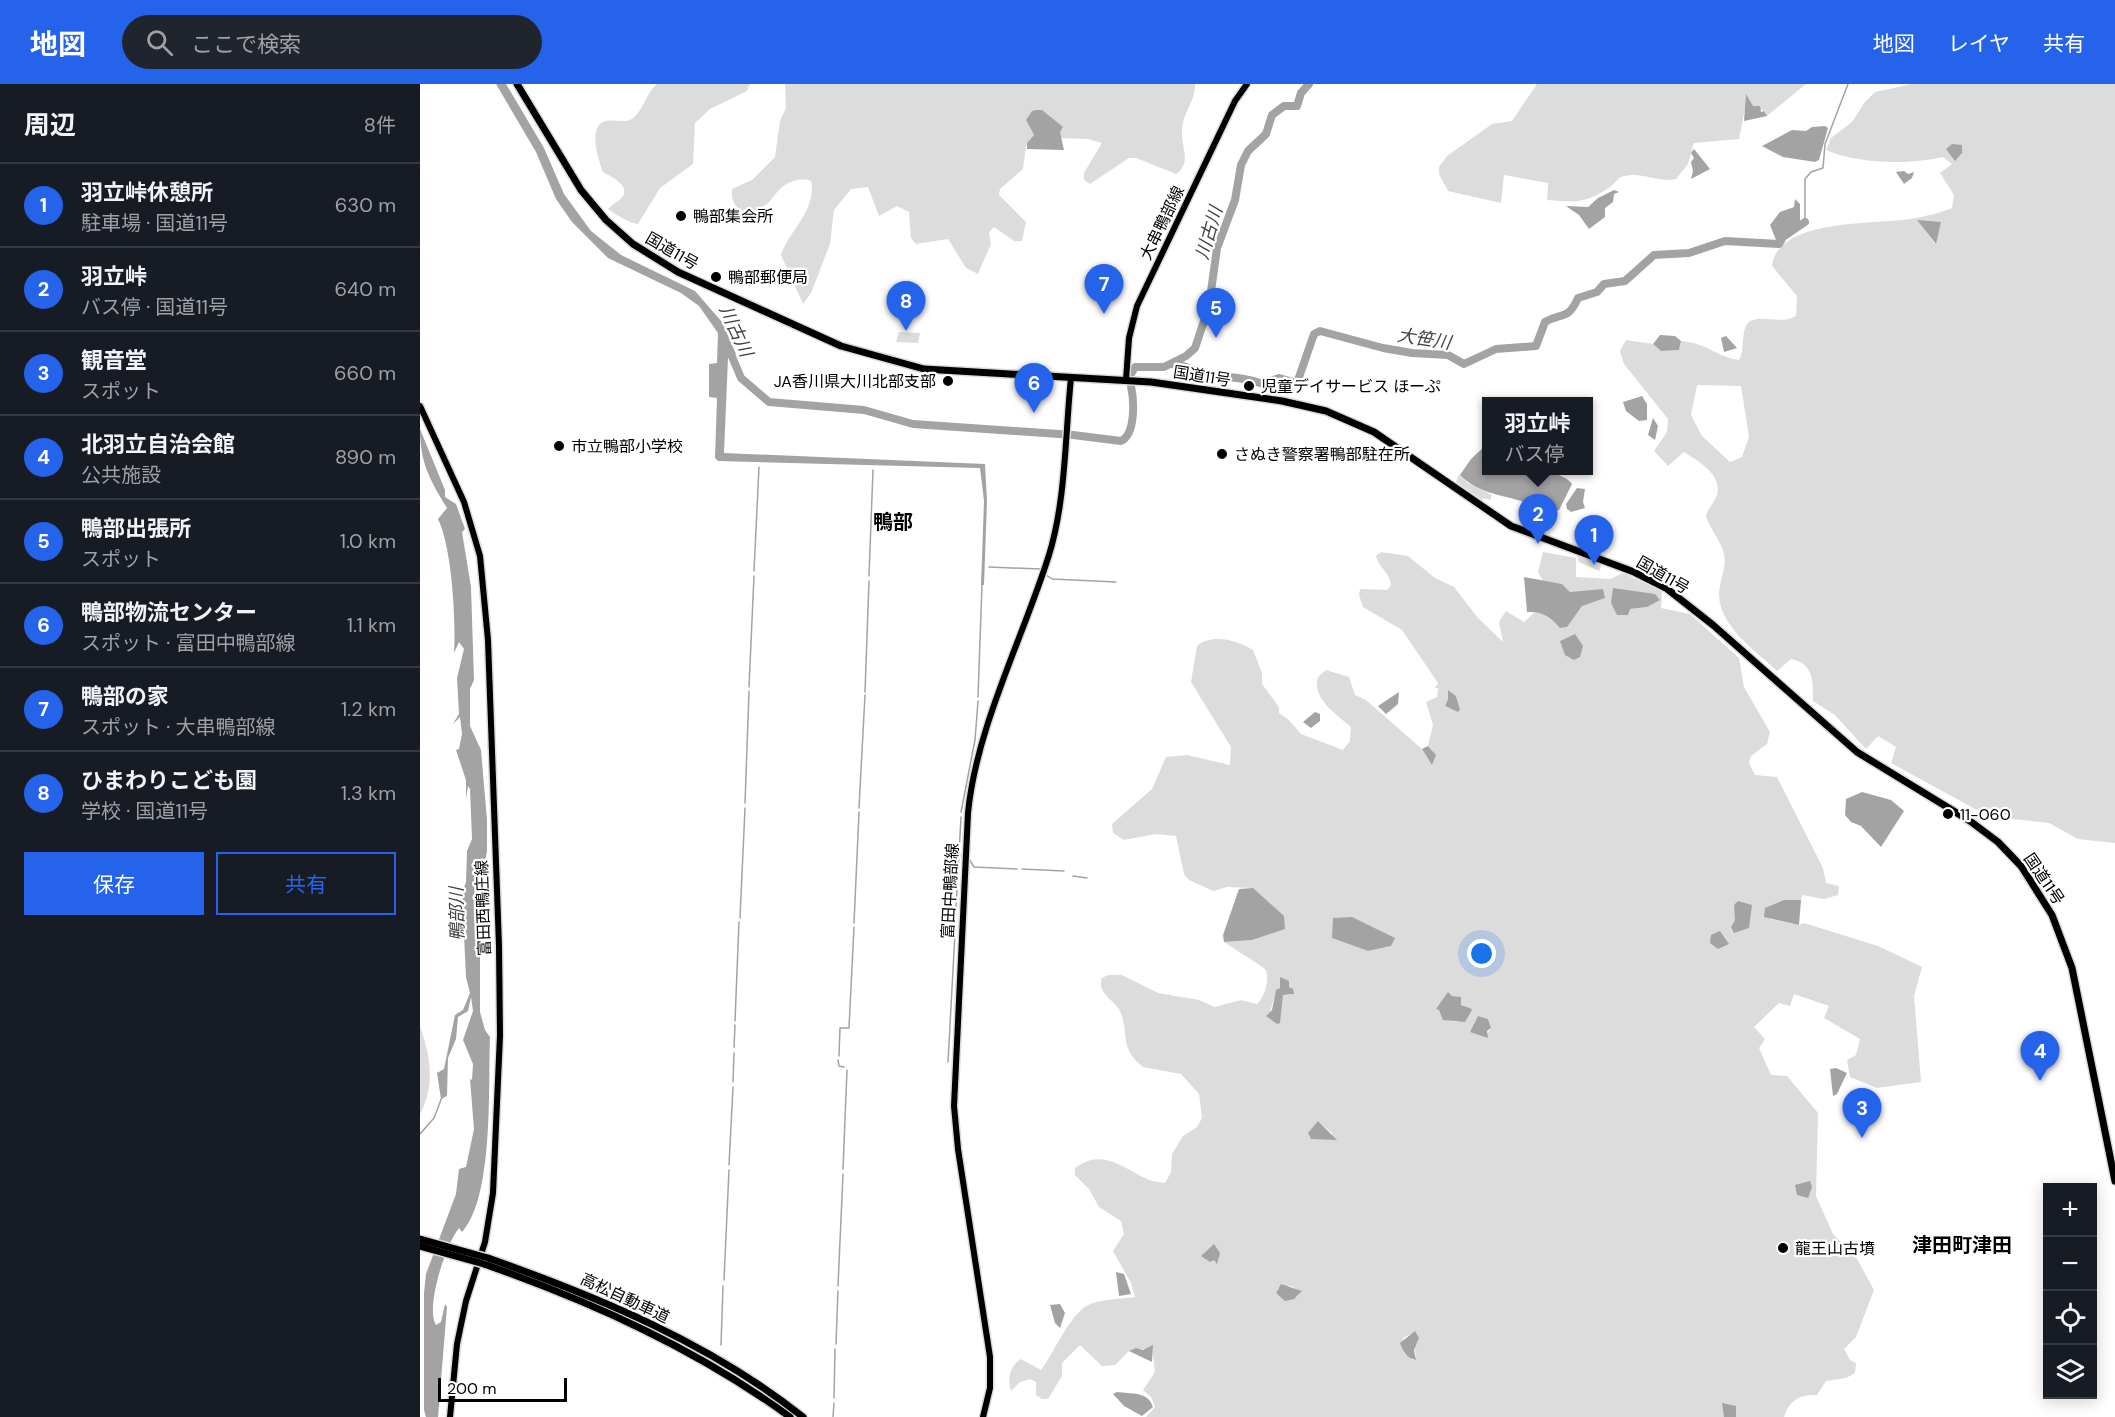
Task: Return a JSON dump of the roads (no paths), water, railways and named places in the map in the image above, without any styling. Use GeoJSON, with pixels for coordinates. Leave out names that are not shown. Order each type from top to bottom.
{"type":"FeatureCollection","features":[{"type":"Feature","properties":{"kind":"highway","name":"国道11号"},"geometry":{"type":"LineString","coordinates":[[517,84],[591,203],[633,244],[678,272],[841,346],[889,362],[944,372],[1126,380],[1305,406],[1343,417],[1374,432],[1511,526],[1634,572],[1666,588],[1713,625],[1857,752],[1984,831],[2021,866],[2046,903],[2058,928],[2072,968],[2115,1181]]}},
{"type":"Feature","properties":{"kind":"highway","name":"高松自動車道"},"geometry":{"type":"LineString","coordinates":[[420,1239],[560,1284],[630,1314],[745,1377],[803,1417]]}},
{"type":"Feature","properties":{"kind":"highway","name":"高松自動車道"},"geometry":{"type":"LineString","coordinates":[[420,1246],[486,1261],[556,1289],[654,1334],[740,1383],[790,1417]]}},
{"type":"Feature","properties":{"kind":"main road","name":"大串鴨部線"},"geometry":{"type":"LineString","coordinates":[[1126,380],[1129,338],[1137,306],[1235,101],[1247,84]]}},
{"type":"Feature","properties":{"kind":"main road","name":"富田中鴨部線"},"geometry":{"type":"LineString","coordinates":[[983,1417],[990,1388],[989,1350],[958,1149],[954,1106],[968,813],[971,784],[980,748],[1053,540],[1071,378]]}},
{"type":"Feature","properties":{"kind":"main road","name":"富田西鴨庄線"},"geometry":{"type":"LineString","coordinates":[[420,406],[464,502],[480,556],[488,640],[499,946],[500,1035],[493,1193],[485,1242],[466,1301],[457,1344],[450,1417]]}},
{"type":"Feature","properties":{"kind":"waterway","name":"川古川"},"geometry":{"type":"LineString","coordinates":[[1131,374],[1135,367],[1164,367],[1186,356],[1195,348],[1209,306],[1217,248],[1235,200],[1241,165],[1248,151],[1266,134],[1272,115],[1284,106],[1297,106],[1301,93],[1309,84]]}},
{"type":"Feature","properties":{"kind":"waterway"},"geometry":{"type":"LineString","coordinates":[[1805,222],[1805,179],[1811,172],[1823,168],[1825,144],[1848,84]]}},
{"type":"Feature","properties":{"kind":"waterway","name":"大笹川"},"geometry":{"type":"LineString","coordinates":[[1172,364],[1202,374],[1241,378],[1263,384],[1279,378],[1297,383],[1314,334],[1320,331],[1383,348],[1412,353],[1448,355],[1464,364],[1496,349],[1536,346],[1545,322],[1564,315],[1571,310],[1578,298],[1597,292],[1604,284],[1625,281],[1654,255],[1689,253],[1725,241],[1779,244],[1783,237],[1805,222]]}},
{"type":"Feature","properties":{"kind":"waterway","name":"川古川"},"geometry":{"type":"LineString","coordinates":[[728,347],[741,378],[769,402],[864,410],[913,424],[1073,435],[1121,441],[1126,437],[1132,424],[1131,386]]}},
{"type":"Feature","properties":{"kind":"waterway"},"geometry":{"type":"LineString","coordinates":[[754,571],[759,467]]}},
{"type":"Feature","properties":{"kind":"waterway"},"geometry":{"type":"LineString","coordinates":[[869,576],[873,470]]}},
{"type":"Feature","properties":{"kind":"waterway"},"geometry":{"type":"LineString","coordinates":[[989,567],[1040,569]]}},
{"type":"Feature","properties":{"kind":"waterway"},"geometry":{"type":"LineString","coordinates":[[1046,575],[1052,579],[1116,582]]}},
{"type":"Feature","properties":{"kind":"waterway"},"geometry":{"type":"LineString","coordinates":[[749,687],[754,576]]}},
{"type":"Feature","properties":{"kind":"waterway"},"geometry":{"type":"LineString","coordinates":[[865,692],[869,581]]}},
{"type":"Feature","properties":{"kind":"waterway"},"geometry":{"type":"LineString","coordinates":[[978,697],[982,585]]}},
{"type":"Feature","properties":{"kind":"waterway"},"geometry":{"type":"LineString","coordinates":[[745,803],[749,691]]}},
{"type":"Feature","properties":{"kind":"waterway"},"geometry":{"type":"LineString","coordinates":[[859,808],[865,695]]}},
{"type":"Feature","properties":{"kind":"waterway"},"geometry":{"type":"LineString","coordinates":[[961,812],[975,740],[978,701]]}},
{"type":"Feature","properties":{"kind":"waterway"},"geometry":{"type":"LineString","coordinates":[[740,918],[745,808]]}},
{"type":"Feature","properties":{"kind":"waterway"},"geometry":{"type":"LineString","coordinates":[[854,923],[859,812]]}},
{"type":"Feature","properties":{"kind":"waterway"},"geometry":{"type":"LineString","coordinates":[[955,926],[961,817]]}},
{"type":"Feature","properties":{"kind":"waterway"},"geometry":{"type":"LineString","coordinates":[[959,853],[962,857]]}},
{"type":"Feature","properties":{"kind":"waterway"},"geometry":{"type":"LineString","coordinates":[[969,859],[974,867],[1017,869]]}},
{"type":"Feature","properties":{"kind":"waterway"},"geometry":{"type":"LineString","coordinates":[[1022,869],[1064,871]]}},
{"type":"Feature","properties":{"kind":"waterway"},"geometry":{"type":"LineString","coordinates":[[1073,876],[1087,878]]}},
{"type":"Feature","properties":{"kind":"waterway"},"geometry":{"type":"LineString","coordinates":[[735,1021],[739,922]]}},
{"type":"Feature","properties":{"kind":"waterway"},"geometry":{"type":"LineString","coordinates":[[839,1056],[840,1028],[849,1028],[854,927]]}},
{"type":"Feature","properties":{"kind":"waterway"},"geometry":{"type":"LineString","coordinates":[[948,1062],[955,933]]}},
{"type":"Feature","properties":{"kind":"waterway"},"geometry":{"type":"LineString","coordinates":[[734,1047],[735,1025]]}},
{"type":"Feature","properties":{"kind":"waterway"},"geometry":{"type":"LineString","coordinates":[[733,1082],[734,1053]]}},
{"type":"Feature","properties":{"kind":"waterway"},"geometry":{"type":"LineString","coordinates":[[838,1060],[839,1066],[844,1067]]}},
{"type":"Feature","properties":{"kind":"waterway"},"geometry":{"type":"LineString","coordinates":[[843,1169],[847,1070]]}},
{"type":"Feature","properties":{"kind":"waterway"},"geometry":{"type":"LineString","coordinates":[[729,1165],[733,1087]]}},
{"type":"Feature","properties":{"kind":"waterway"},"geometry":{"type":"LineString","coordinates":[[420,1134],[434,1118],[442,1097]]}},
{"type":"Feature","properties":{"kind":"waterway"},"geometry":{"type":"LineString","coordinates":[[724,1280],[729,1170]]}},
{"type":"Feature","properties":{"kind":"waterway"},"geometry":{"type":"LineString","coordinates":[[838,1286],[843,1174]]}},
{"type":"Feature","properties":{"kind":"waterway"},"geometry":{"type":"LineString","coordinates":[[721,1345],[723,1286]]}},
{"type":"Feature","properties":{"kind":"waterway"},"geometry":{"type":"LineString","coordinates":[[836,1344],[838,1291]]}},
{"type":"Feature","properties":{"kind":"waterway"},"geometry":{"type":"LineString","coordinates":[[834,1398],[835,1349]]}},
{"type":"Feature","properties":{"kind":"waterway"},"geometry":{"type":"LineString","coordinates":[[833,1417],[834,1403]]}},
{"type":"Feature","properties":{"kind":"place","name":"鴨部集会所"},"geometry":{"type":"Point","coordinates":[681,216]}},
{"type":"Feature","properties":{"kind":"place","name":"鴨部郵便局"},"geometry":{"type":"Point","coordinates":[716,277]}},
{"type":"Feature","properties":{"kind":"place","name":"鴨部の家"},"geometry":{"type":"Point","coordinates":[1104,314]}},
{"type":"Feature","properties":{"kind":"place","name":"ひまわりこども園"},"geometry":{"type":"Point","coordinates":[906,331]}},
{"type":"Feature","properties":{"kind":"place","name":"鴨部出張所"},"geometry":{"type":"Point","coordinates":[1216,338]}},
{"type":"Feature","properties":{"kind":"place","name":"JA香川県大川北部支部"},"geometry":{"type":"Point","coordinates":[948,381]}},
{"type":"Feature","properties":{"kind":"place","name":"児童デイサービス ほーぷ"},"geometry":{"type":"Point","coordinates":[1249,386]}},
{"type":"Feature","properties":{"kind":"place","name":"鴨部物流センター"},"geometry":{"type":"Point","coordinates":[1034,413]}},
{"type":"Feature","properties":{"kind":"place","name":"市立鴨部小学校"},"geometry":{"type":"Point","coordinates":[559,446]}},
{"type":"Feature","properties":{"kind":"place","name":"さぬき警察署鴨部駐在所"},"geometry":{"type":"Point","coordinates":[1222,454]}},
{"type":"Feature","properties":{"kind":"place","name":"羽立峠"},"geometry":{"type":"Point","coordinates":[1538,544]}},
{"type":"Feature","properties":{"kind":"place","name":"羽立峠休憩所"},"geometry":{"type":"Point","coordinates":[1594,565]}},
{"type":"Feature","properties":{"kind":"place","name":"11-060"},"geometry":{"type":"Point","coordinates":[1948,814]}},
{"type":"Feature","properties":{"kind":"place","name":"北羽立自治会館"},"geometry":{"type":"Point","coordinates":[2040,1081]}},
{"type":"Feature","properties":{"kind":"place","name":"観音堂"},"geometry":{"type":"Point","coordinates":[1862,1138]}},
{"type":"Feature","properties":{"kind":"place","name":"龍王山古墳"},"geometry":{"type":"Point","coordinates":[1783,1248]}},
{"type":"Feature","properties":{"kind":"district","name":"鴨部"},"geometry":{"type":"Point","coordinates":[893,522]}},
{"type":"Feature","properties":{"kind":"district","name":"津田町津田"},"geometry":{"type":"Point","coordinates":[1962,1245]}},
{"type":"Feature","properties":{"kind":"water label","name":"鴨部川"},"geometry":{"type":"Point","coordinates":[457,914]}}]}
